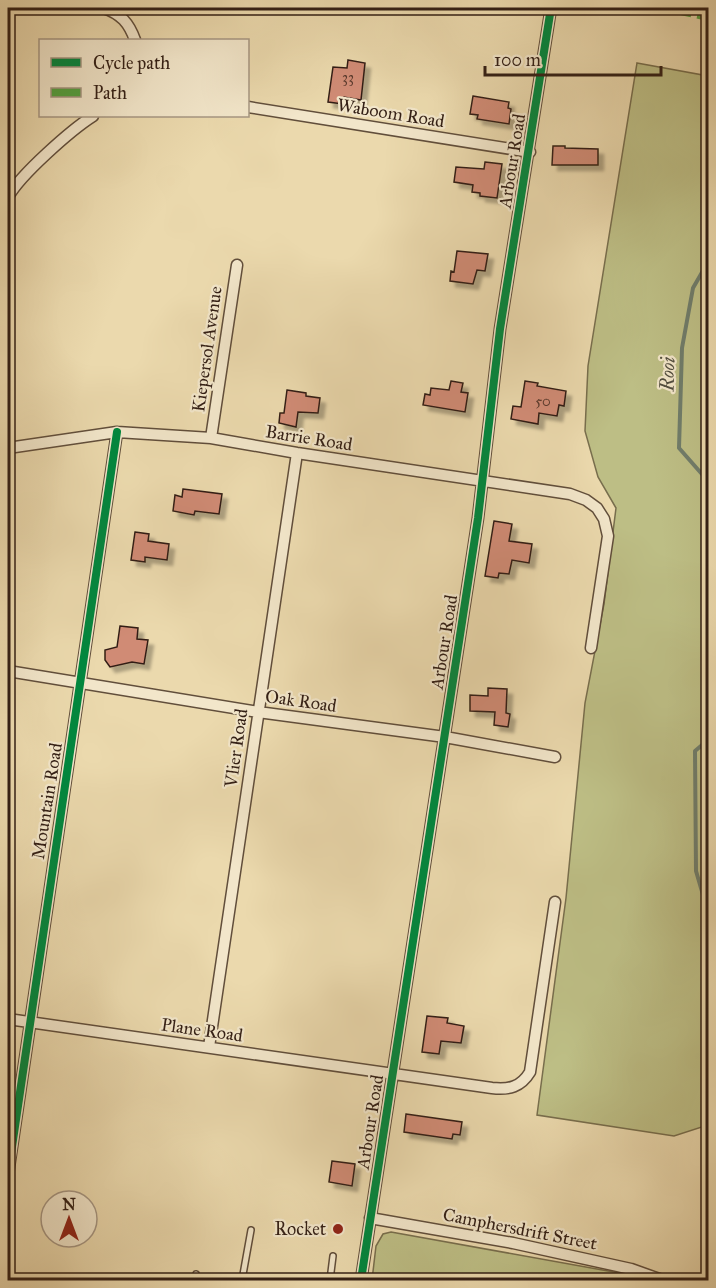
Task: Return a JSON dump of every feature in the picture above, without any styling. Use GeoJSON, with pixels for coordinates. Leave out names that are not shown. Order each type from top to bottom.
{"type":"FeatureCollection","features":[{"type":"Feature","properties":{"kind":"street"},"geometry":{"type":"LineString","coordinates":[[104,8],[124,18],[135,39]]}},
{"type":"Feature","properties":{"kind":"street","name":"Arbour Road"},"geometry":{"type":"LineString","coordinates":[[361,1281],[478,518],[500,329],[530,152],[550,14],[548,8]]}},
{"type":"Feature","properties":{"kind":"street","name":"Waboom Road"},"geometry":{"type":"LineString","coordinates":[[249,107],[530,152]]}},
{"type":"Feature","properties":{"kind":"street"},"geometry":{"type":"LineString","coordinates":[[8,197],[16,184],[39,161],[92,117]]}},
{"type":"Feature","properties":{"kind":"street","name":"Kiepersol Avenue"},"geometry":{"type":"LineString","coordinates":[[211,438],[237,264]]}},
{"type":"Feature","properties":{"kind":"street","name":"Barrie Road"},"geometry":{"type":"LineString","coordinates":[[8,448],[117,432],[211,438],[570,494],[590,502],[600,512],[607,527],[607,547],[591,648]]}},
{"type":"Feature","properties":{"kind":"street","name":"Mountain Road"},"geometry":{"type":"LineString","coordinates":[[8,1174],[117,432]]}},
{"type":"Feature","properties":{"kind":"street","name":"Vlier Road"},"geometry":{"type":"LineString","coordinates":[[209,1047],[297,453]]}},
{"type":"Feature","properties":{"kind":"street","name":"Oak Road"},"geometry":{"type":"LineString","coordinates":[[8,671],[258,712],[445,737],[555,757]]}},
{"type":"Feature","properties":{"kind":"street","name":"Plane Road"},"geometry":{"type":"LineString","coordinates":[[8,1018],[392,1075],[501,1089],[519,1086],[530,1072],[534,1056],[555,902]]}},
{"type":"Feature","properties":{"kind":"street","name":"Camphersdrift Street"},"geometry":{"type":"LineString","coordinates":[[370,1218],[519,1244],[631,1269],[662,1281]]}},
{"type":"Feature","properties":{"kind":"lane"},"geometry":{"type":"LineString","coordinates":[[242,1281],[250,1230]]}},
{"type":"Feature","properties":{"kind":"lane"},"geometry":{"type":"LineString","coordinates":[[330,1281],[333,1257]]}},
{"type":"Feature","properties":{"kind":"green space"},"geometry":{"type":"Polygon","coordinates":[[[637,63],[708,76],[708,1125],[674,1136],[537,1115],[566,898],[585,703],[604,604],[616,508],[598,477],[585,431],[588,366],[637,63]]]}},
{"type":"Feature","properties":{"kind":"green space"},"geometry":{"type":"Polygon","coordinates":[[[391,1232],[652,1280],[372,1280],[376,1246],[383,1234],[391,1232]]]}},
{"type":"Feature","properties":{"kind":"building"},"geometry":{"type":"Polygon","coordinates":[[[348,60],[365,63],[361,100],[344,97],[343,104],[328,102],[333,67],[347,68],[348,60]]]}},
{"type":"Feature","properties":{"kind":"building"},"geometry":{"type":"Polygon","coordinates":[[[473,96],[509,102],[508,108],[511,109],[509,124],[477,119],[478,115],[470,114],[473,96]]]}},
{"type":"Feature","properties":{"kind":"building"},"geometry":{"type":"Polygon","coordinates":[[[553,146],[598,149],[598,165],[552,165],[553,146]]]}},
{"type":"Feature","properties":{"kind":"building"},"geometry":{"type":"Polygon","coordinates":[[[485,162],[502,164],[497,198],[480,196],[480,193],[472,192],[473,185],[454,182],[456,167],[484,169],[485,162]]]}},
{"type":"Feature","properties":{"kind":"building"},"geometry":{"type":"Polygon","coordinates":[[[457,251],[488,254],[485,271],[477,270],[473,284],[450,281],[451,271],[454,272],[457,251]]]}},
{"type":"Feature","properties":{"kind":"building"},"geometry":{"type":"Polygon","coordinates":[[[451,381],[463,383],[461,392],[468,393],[465,412],[423,405],[425,394],[430,395],[431,388],[449,390],[451,381]]]}},
{"type":"Feature","properties":{"kind":"building"},"geometry":{"type":"Polygon","coordinates":[[[525,381],[538,383],[537,386],[566,391],[564,406],[559,405],[557,416],[539,413],[538,424],[511,419],[513,406],[521,407],[525,381]]]}},
{"type":"Feature","properties":{"kind":"building"},"geometry":{"type":"Polygon","coordinates":[[[287,390],[320,398],[318,413],[298,412],[296,427],[279,423],[280,413],[284,413],[287,390]]]}},
{"type":"Feature","properties":{"kind":"building"},"geometry":{"type":"Polygon","coordinates":[[[183,489],[222,494],[219,514],[195,511],[194,515],[173,511],[175,495],[182,497],[183,489]]]}},
{"type":"Feature","properties":{"kind":"building"},"geometry":{"type":"Polygon","coordinates":[[[494,521],[512,524],[509,541],[532,544],[529,563],[512,560],[509,574],[499,573],[498,578],[485,576],[494,521]]]}},
{"type":"Feature","properties":{"kind":"building"},"geometry":{"type":"Polygon","coordinates":[[[135,532],[149,534],[148,541],[169,544],[167,560],[145,557],[145,562],[131,560],[135,532]]]}},
{"type":"Feature","properties":{"kind":"building"},"geometry":{"type":"Polygon","coordinates":[[[120,626],[138,628],[137,639],[148,640],[144,664],[132,662],[110,667],[105,660],[105,650],[117,647],[120,626]]]}},
{"type":"Feature","properties":{"kind":"building"},"geometry":{"type":"Polygon","coordinates":[[[488,688],[507,689],[506,713],[510,714],[508,727],[494,725],[495,712],[470,711],[470,695],[488,696],[488,688]]]}},
{"type":"Feature","properties":{"kind":"building"},"geometry":{"type":"Polygon","coordinates":[[[427,1016],[448,1018],[447,1023],[464,1026],[461,1043],[441,1041],[439,1054],[422,1052],[427,1016]]]}},
{"type":"Feature","properties":{"kind":"building"},"geometry":{"type":"Polygon","coordinates":[[[406,1114],[462,1122],[460,1135],[453,1134],[452,1139],[404,1132],[406,1114]]]}},
{"type":"Feature","properties":{"kind":"building"},"geometry":{"type":"Polygon","coordinates":[[[332,1161],[355,1164],[352,1186],[329,1182],[332,1161]]]}},
{"type":"Feature","properties":{"kind":"waterway","name":"Rooi"},"geometry":{"type":"LineString","coordinates":[[708,262],[693,288],[682,348],[679,448],[708,481]]}},
{"type":"Feature","properties":{"kind":"waterway","name":"Rooi"},"geometry":{"type":"LineString","coordinates":[[708,740],[695,751],[696,871],[708,912]]}},
{"type":"Feature","properties":{"kind":"marked path"},"geometry":{"type":"LineString","coordinates":[[662,8],[708,18]]}},
{"type":"Feature","properties":{"kind":"cycle path"},"geometry":{"type":"LineString","coordinates":[[361,1280],[478,518],[500,329],[550,14],[548,8]]}},
{"type":"Feature","properties":{"kind":"cycle path"},"geometry":{"type":"LineString","coordinates":[[8,1174],[117,432]]}},
{"type":"Feature","properties":{"kind":"place","name":"Rocket"},"geometry":{"type":"Point","coordinates":[338,1229]}}]}
